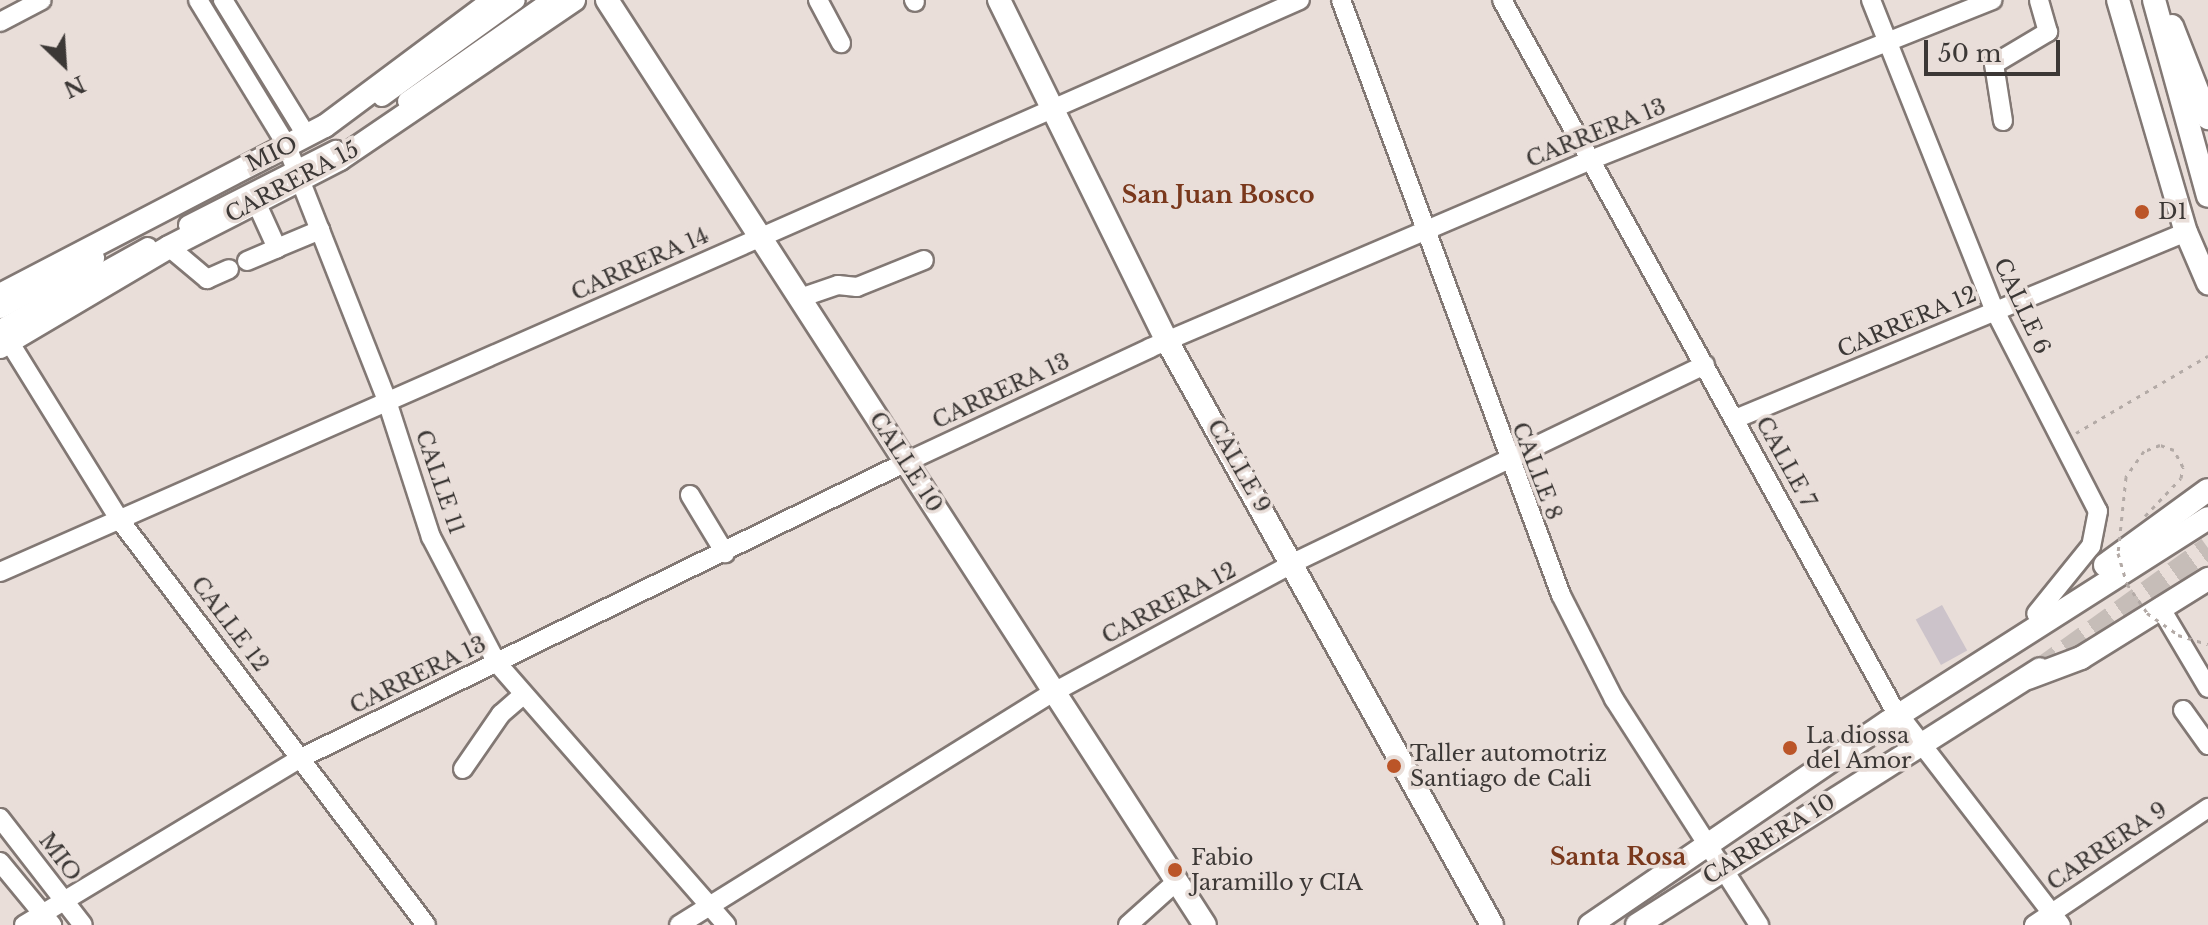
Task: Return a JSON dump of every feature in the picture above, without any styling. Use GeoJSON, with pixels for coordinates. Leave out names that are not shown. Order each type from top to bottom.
{"type":"FeatureCollection","features":[{"type":"Feature","properties":{"kind":"main road","name":"CARRERA 15"},"geometry":{"type":"LineString","coordinates":[[3,340],[256,202],[296,155],[494,0]]}},
{"type":"Feature","properties":{"kind":"main road","name":"CARRERA 15"},"geometry":{"type":"LineString","coordinates":[[0,295],[296,155],[340,159],[574,0]]}},
{"type":"Feature","properties":{"kind":"main road","name":"CALLE 10"},"geometry":{"type":"LineString","coordinates":[[607,0],[1205,925]]}},
{"type":"Feature","properties":{"kind":"main road","name":"CALLE 9"},"geometry":{"type":"LineString","coordinates":[[999,0],[1050,110],[1167,341],[1295,562],[1492,925]]}},
{"type":"Feature","properties":{"kind":"main road"},"geometry":{"type":"LineString","coordinates":[[2118,0],[2186,232],[2208,283]]}},
{"type":"Feature","properties":{"kind":"main road"},"geometry":{"type":"LineString","coordinates":[[2154,0],[2208,196]]}},
{"type":"Feature","properties":{"kind":"main road"},"geometry":{"type":"LineString","coordinates":[[2161,0],[2208,118]]}},
{"type":"Feature","properties":{"kind":"main road"},"geometry":{"type":"LineString","coordinates":[[2009,647],[2036,614],[2208,490]]}},
{"type":"Feature","properties":{"kind":"main road","name":"CARRERA 10"},"geometry":{"type":"LineString","coordinates":[[1590,925],[1899,715],[2208,518]]}},
{"type":"Feature","properties":{"kind":"main road","name":"CARRERA 10"},"geometry":{"type":"LineString","coordinates":[[1637,925],[1720,869],[2033,674],[2081,658],[2208,579]]}},
{"type":"Feature","properties":{"kind":"street"},"geometry":{"type":"LineString","coordinates":[[0,22],[42,0]]}},
{"type":"Feature","properties":{"kind":"street","name":"CALLE 11"},"geometry":{"type":"LineString","coordinates":[[198,0],[296,155]]}},
{"type":"Feature","properties":{"kind":"street","name":"CALLE 11"},"geometry":{"type":"LineString","coordinates":[[223,0],[296,155],[320,230],[387,401],[431,537],[497,663],[522,696],[726,925]]}},
{"type":"Feature","properties":{"kind":"street","name":"MIO"},"geometry":{"type":"LineString","coordinates":[[3,340],[329,135],[516,0]]}},
{"type":"Feature","properties":{"kind":"street","name":"MIO"},"geometry":{"type":"LineString","coordinates":[[0,309],[296,155],[336,150],[551,0]]}},
{"type":"Feature","properties":{"kind":"street"},"geometry":{"type":"LineString","coordinates":[[818,0],[841,43]]}},
{"type":"Feature","properties":{"kind":"street","name":"CARRERA 14"},"geometry":{"type":"LineString","coordinates":[[0,572],[1300,0]]}},
{"type":"Feature","properties":{"kind":"street","name":"CALLE 8"},"geometry":{"type":"LineString","coordinates":[[1341,0],[1422,232],[1507,461],[1561,595],[1614,699],[1704,847],[1759,925]]}},
{"type":"Feature","properties":{"kind":"street","name":"CALLE 7"},"geometry":{"type":"LineString","coordinates":[[1502,0],[1899,715],[1918,745],[2056,919]]}},
{"type":"Feature","properties":{"kind":"street","name":"CALLE 6"},"geometry":{"type":"LineString","coordinates":[[1871,0],[1995,311],[2098,511],[2097,530],[2036,614]]}},
{"type":"Feature","properties":{"kind":"street","name":"CARRERA 13"},"geometry":{"type":"LineString","coordinates":[[24,925],[47,920],[64,902],[301,758],[906,462],[1167,341],[1593,159],[1993,0]]}},
{"type":"Feature","properties":{"kind":"street"},"geometry":{"type":"LineString","coordinates":[[2003,121],[1994,64],[2048,32],[2039,0]]}},
{"type":"Feature","properties":{"kind":"street"},"geometry":{"type":"LineString","coordinates":[[256,202],[277,248]]}},
{"type":"Feature","properties":{"kind":"street"},"geometry":{"type":"LineString","coordinates":[[247,261],[320,230]]}},
{"type":"Feature","properties":{"kind":"street","name":"CARRERA 12"},"geometry":{"type":"LineString","coordinates":[[1735,419],[2186,232]]}},
{"type":"Feature","properties":{"kind":"street"},"geometry":{"type":"LineString","coordinates":[[169,247],[207,279],[229,269]]}},
{"type":"Feature","properties":{"kind":"street"},"geometry":{"type":"LineString","coordinates":[[800,298],[838,285],[857,287],[924,260]]}},
{"type":"Feature","properties":{"kind":"street","name":"CALLE 12"},"geometry":{"type":"LineString","coordinates":[[3,340],[119,519],[426,925]]}},
{"type":"Feature","properties":{"kind":"street","name":"CARRERA 12"},"geometry":{"type":"LineString","coordinates":[[679,925],[1054,692],[1295,562],[1705,365]]}},
{"type":"Feature","properties":{"kind":"street"},"geometry":{"type":"LineString","coordinates":[[690,495],[725,553]]}},
{"type":"Feature","properties":{"kind":"street"},"geometry":{"type":"LineString","coordinates":[[2160,607],[2208,688]]}},
{"type":"Feature","properties":{"kind":"street"},"geometry":{"type":"LineString","coordinates":[[463,769],[501,714],[522,696]]}},
{"type":"Feature","properties":{"kind":"street"},"geometry":{"type":"LineString","coordinates":[[2183,710],[2208,745]]}},
{"type":"Feature","properties":{"kind":"street","name":"CARRERA 9"},"geometry":{"type":"LineString","coordinates":[[2034,925],[2056,919],[2208,808]]}},
{"type":"Feature","properties":{"kind":"street","name":"MIO"},"geometry":{"type":"LineString","coordinates":[[0,818],[83,925]]}},
{"type":"Feature","properties":{"kind":"street"},"geometry":{"type":"LineString","coordinates":[[0,862],[47,920]]}},
{"type":"Feature","properties":{"kind":"street"},"geometry":{"type":"LineString","coordinates":[[1128,925],[1177,881]]}},
{"type":"Feature","properties":{"kind":"path"},"geometry":{"type":"LineString","coordinates":[[2061,442],[2208,356]]}},
{"type":"Feature","properties":{"kind":"path"},"geometry":{"type":"LineString","coordinates":[[2145,516],[2181,478],[2183,467],[2174,450],[2160,445],[2144,451],[2126,477],[2118,553],[2127,584],[2147,613],[2178,635],[2208,644]]}},
{"type":"Feature","properties":{"kind":"building"},"geometry":{"type":"Polygon","coordinates":[[[1942,605],[1967,650],[1941,665],[1916,620],[1942,605]]]}},
{"type":"Feature","properties":{"kind":"tunnel"},"geometry":{"type":"LineString","coordinates":[[2040,669],[2208,548]]}},
{"type":"Feature","properties":{"kind":"place","name":"D1"},"geometry":{"type":"Point","coordinates":[2142,212]}},
{"type":"Feature","properties":{"kind":"place","name":"La diossa del Amor"},"geometry":{"type":"Point","coordinates":[1790,748]}},
{"type":"Feature","properties":{"kind":"place","name":"Taller automotriz Santiago de Cali"},"geometry":{"type":"Point","coordinates":[1394,766]}},
{"type":"Feature","properties":{"kind":"place","name":"Fabio Jaramillo y CIA"},"geometry":{"type":"Point","coordinates":[1175,870]}},
{"type":"Feature","properties":{"kind":"district","name":"San Juan Bosco"},"geometry":{"type":"Point","coordinates":[1218,195]}},
{"type":"Feature","properties":{"kind":"district","name":"Santa Rosa"},"geometry":{"type":"Point","coordinates":[1618,857]}}]}
